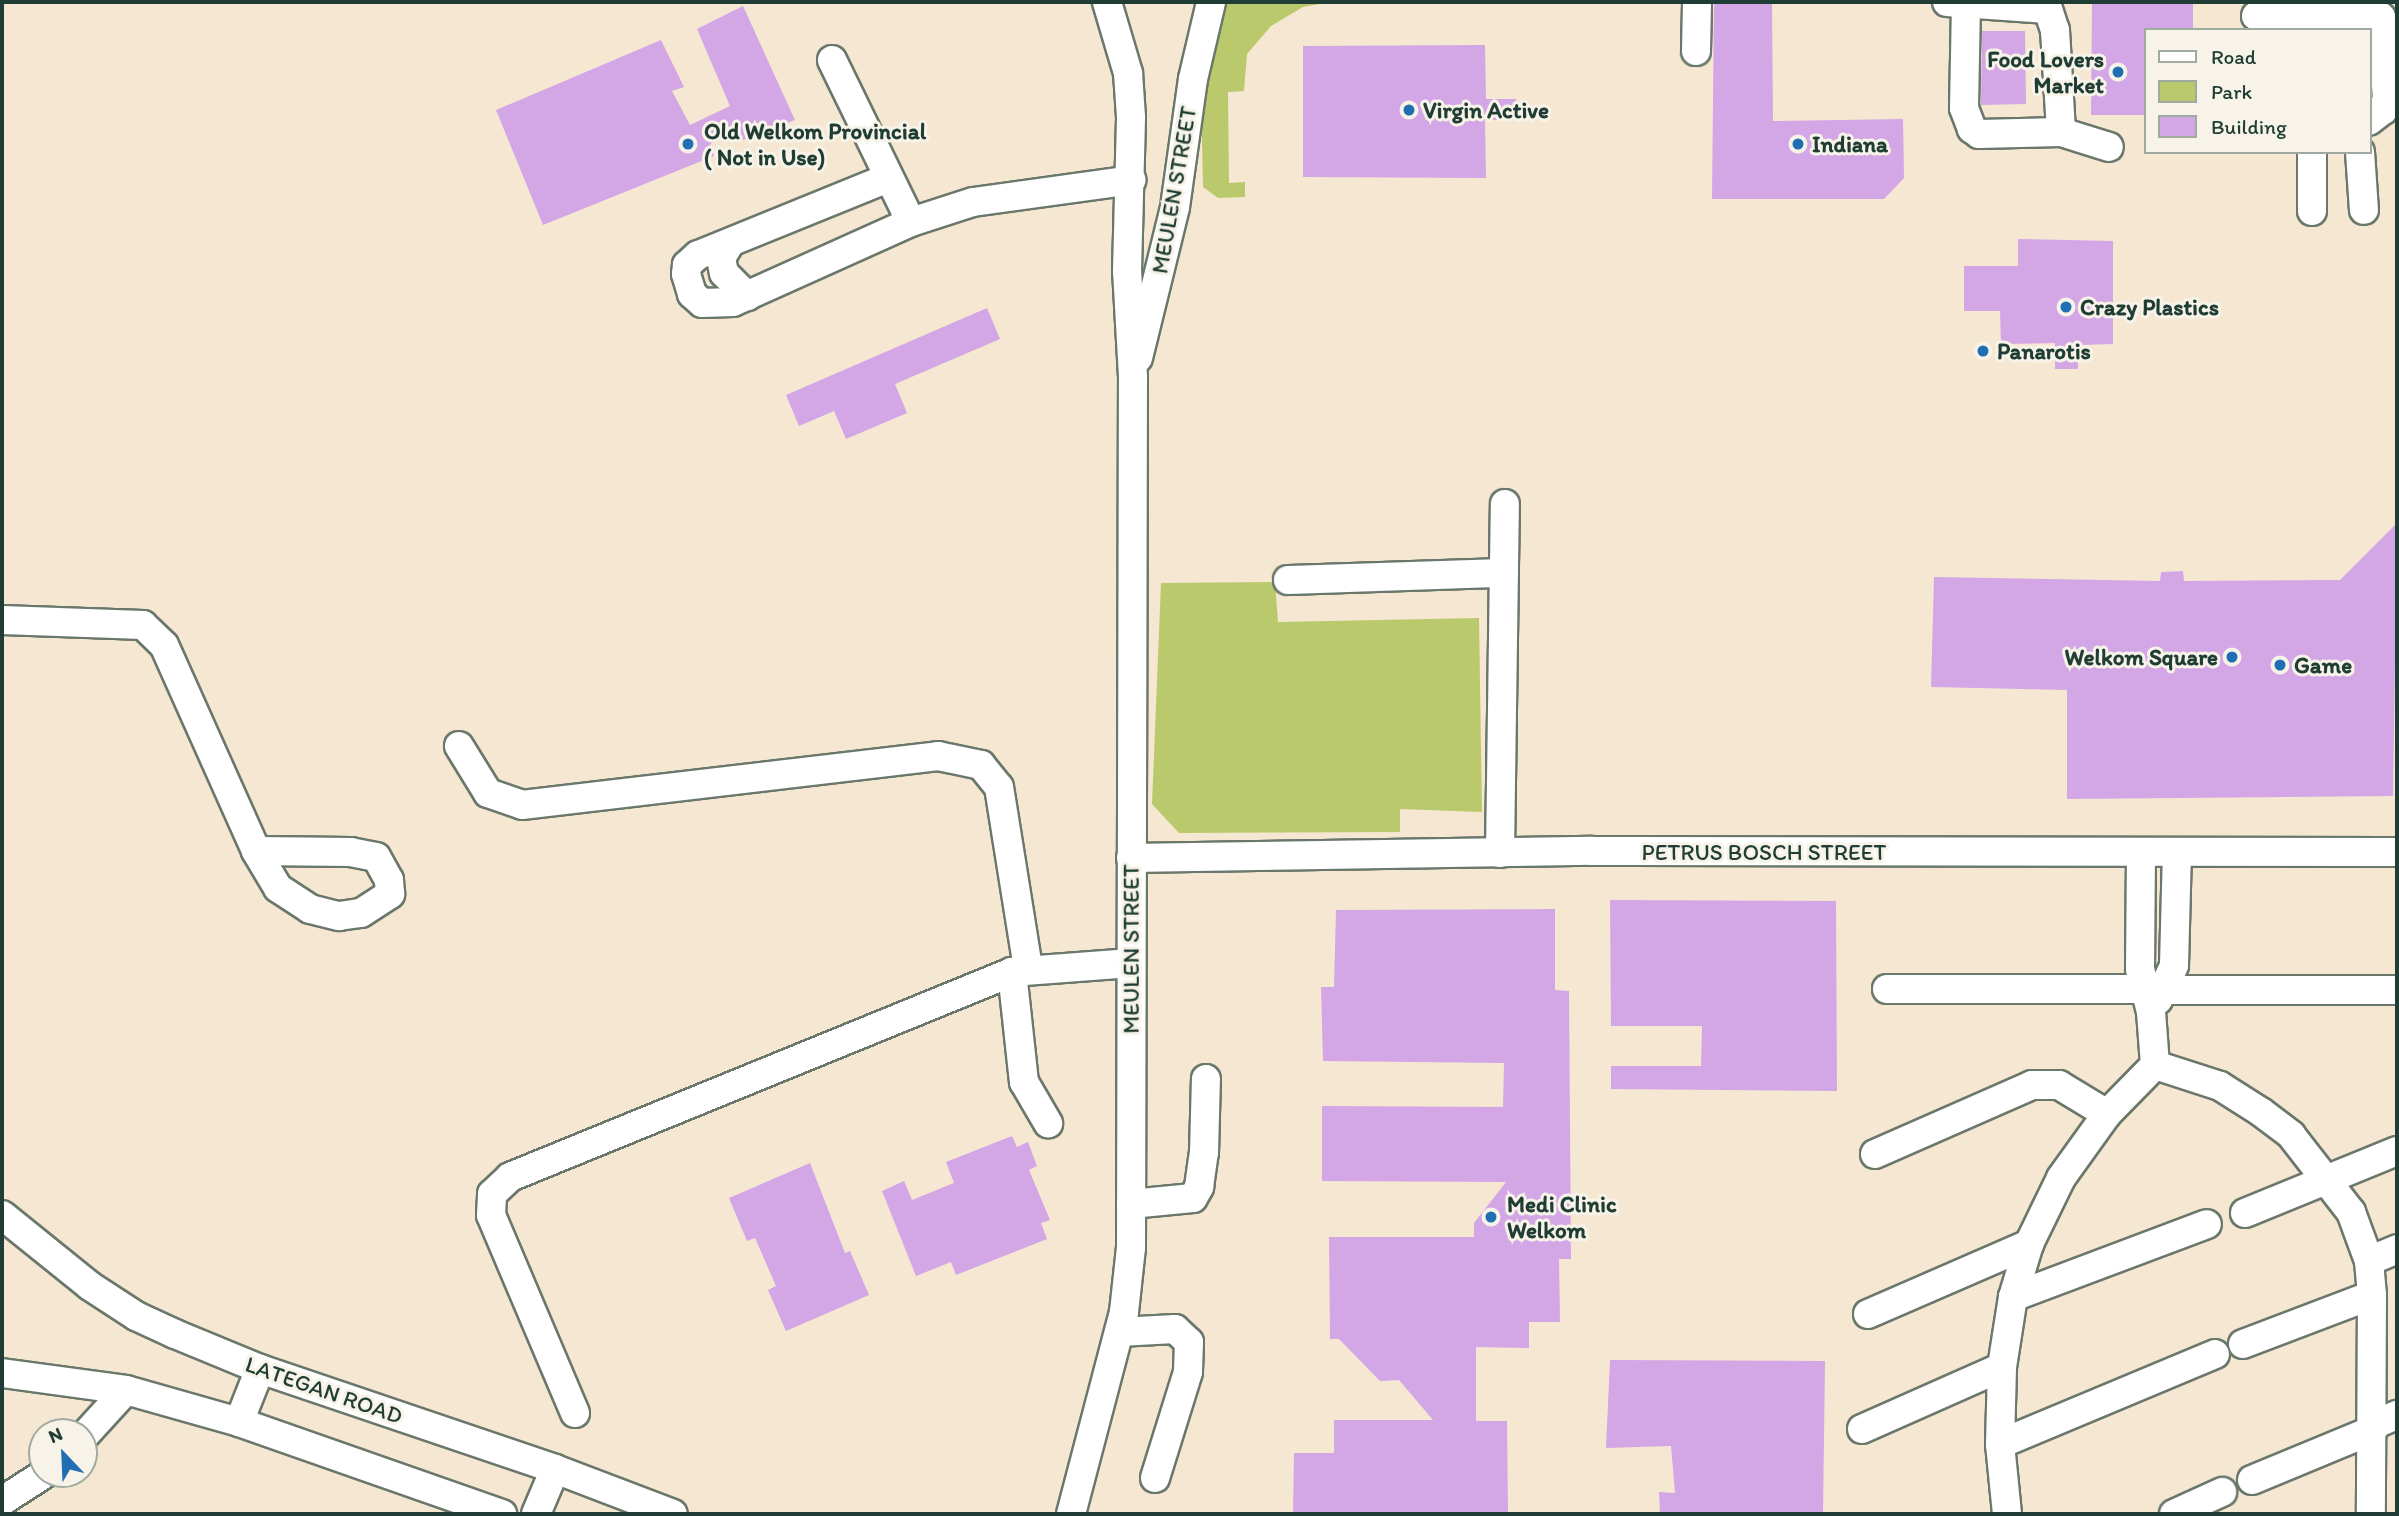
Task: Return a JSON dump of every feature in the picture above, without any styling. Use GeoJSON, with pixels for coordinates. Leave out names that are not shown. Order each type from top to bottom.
{"type":"FeatureCollection","features":[{"type":"Feature","properties":{"kind":"street","name":"MEULEN STREET"},"geometry":{"type":"LineString","coordinates":[[1071,1514],[1127,1296],[1131,1204],[1133,377],[1127,271],[1131,192],[1128,73],[1107,2]]}},
{"type":"Feature","properties":{"kind":"street","name":"MEULEN STREET"},"geometry":{"type":"LineString","coordinates":[[1133,377],[1175,207],[1195,66],[1211,2]]}},
{"type":"Feature","properties":{"kind":"street"},"geometry":{"type":"LineString","coordinates":[[1696,51],[1697,2]]}},
{"type":"Feature","properties":{"kind":"street"},"geometry":{"type":"LineString","coordinates":[[2061,132],[2055,30],[2048,9],[1956,3],[1964,108],[1972,129],[1979,134],[2061,132],[2109,147]]}},
{"type":"Feature","properties":{"kind":"street"},"geometry":{"type":"LineString","coordinates":[[2256,16],[2284,23],[2381,17],[2387,98],[2383,110],[2371,119]]}},
{"type":"Feature","properties":{"kind":"street"},"geometry":{"type":"LineString","coordinates":[[832,60],[911,222]]}},
{"type":"Feature","properties":{"kind":"street"},"geometry":{"type":"LineString","coordinates":[[2312,154],[2312,211]]}},
{"type":"Feature","properties":{"kind":"street"},"geometry":{"type":"LineString","coordinates":[[2360,154],[2364,211]]}},
{"type":"Feature","properties":{"kind":"street"},"geometry":{"type":"LineString","coordinates":[[888,178],[730,243],[687,265],[687,284],[702,303],[733,302],[911,222],[973,202],[1131,192],[1175,207]]}},
{"type":"Feature","properties":{"kind":"street"},"geometry":{"type":"LineString","coordinates":[[730,243],[721,258],[724,273],[747,296]]}},
{"type":"Feature","properties":{"kind":"street"},"geometry":{"type":"LineString","coordinates":[[1500,853],[1505,504]]}},
{"type":"Feature","properties":{"kind":"street"},"geometry":{"type":"LineString","coordinates":[[1288,580],[1504,573]]}},
{"type":"Feature","properties":{"kind":"street"},"geometry":{"type":"LineString","coordinates":[[2,620],[126,623],[143,625],[157,635],[256,851]]}},
{"type":"Feature","properties":{"kind":"street"},"geometry":{"type":"LineString","coordinates":[[459,746],[488,793],[522,805],[938,756],[981,765],[999,787],[1020,970],[1024,1082],[1048,1123]]}},
{"type":"Feature","properties":{"kind":"street","name":"PETRUS BOSCH STREET"},"geometry":{"type":"LineString","coordinates":[[1131,859],[1500,853],[2397,852]]}},
{"type":"Feature","properties":{"kind":"street"},"geometry":{"type":"LineString","coordinates":[[2007,1514],[2000,1444],[2002,1367],[2013,1297],[2029,1244],[2061,1178],[2108,1114],[2155,1065],[2153,995],[2137,927],[2141,853]]}},
{"type":"Feature","properties":{"kind":"street"},"geometry":{"type":"LineString","coordinates":[[2153,995],[2174,965],[2177,853]]}},
{"type":"Feature","properties":{"kind":"street"},"geometry":{"type":"LineString","coordinates":[[575,1413],[491,1215],[492,1194],[510,1177],[1020,970],[1131,963]]}},
{"type":"Feature","properties":{"kind":"street"},"geometry":{"type":"LineString","coordinates":[[1887,989],[2153,995],[2397,990]]}},
{"type":"Feature","properties":{"kind":"street"},"geometry":{"type":"LineString","coordinates":[[2155,1065],[2220,1086],[2262,1112],[2291,1135],[2330,1181],[2351,1212],[2369,1261],[2381,1424],[2371,1514]]}},
{"type":"Feature","properties":{"kind":"street"},"geometry":{"type":"LineString","coordinates":[[1131,1204],[1193,1198],[1199,1187],[1204,1153],[1206,1079]]}},
{"type":"Feature","properties":{"kind":"street"},"geometry":{"type":"LineString","coordinates":[[1875,1154],[2032,1085],[2059,1085],[2108,1114]]}},
{"type":"Feature","properties":{"kind":"street"},"geometry":{"type":"LineString","coordinates":[[2245,1213],[2330,1181],[2397,1151]]}},
{"type":"Feature","properties":{"kind":"street","name":"LATEGAN ROAD"},"geometry":{"type":"LineString","coordinates":[[2,1215],[90,1286],[136,1316],[260,1369],[555,1469],[673,1514]]}},
{"type":"Feature","properties":{"kind":"street"},"geometry":{"type":"LineString","coordinates":[[2013,1297],[2207,1224]]}},
{"type":"Feature","properties":{"kind":"street"},"geometry":{"type":"LineString","coordinates":[[1868,1314],[2029,1244]]}},
{"type":"Feature","properties":{"kind":"street"},"geometry":{"type":"LineString","coordinates":[[2369,1261],[2397,1249]]}},
{"type":"Feature","properties":{"kind":"street"},"geometry":{"type":"LineString","coordinates":[[2243,1344],[2372,1295]]}},
{"type":"Feature","properties":{"kind":"street"},"geometry":{"type":"LineString","coordinates":[[1119,1332],[1175,1329],[1189,1342],[1188,1372],[1156,1478]]}},
{"type":"Feature","properties":{"kind":"street"},"geometry":{"type":"LineString","coordinates":[[2000,1444],[2215,1354]]}},
{"type":"Feature","properties":{"kind":"street"},"geometry":{"type":"LineString","coordinates":[[1862,1429],[2002,1367]]}},
{"type":"Feature","properties":{"kind":"street"},"geometry":{"type":"LineString","coordinates":[[239,1422],[260,1369]]}},
{"type":"Feature","properties":{"kind":"street"},"geometry":{"type":"LineString","coordinates":[[2,1373],[126,1390],[239,1422],[502,1514]]}},
{"type":"Feature","properties":{"kind":"street"},"geometry":{"type":"LineString","coordinates":[[98,1421],[126,1390]]}},
{"type":"Feature","properties":{"kind":"street"},"geometry":{"type":"LineString","coordinates":[[2252,1480],[2381,1424]]}},
{"type":"Feature","properties":{"kind":"street"},"geometry":{"type":"LineString","coordinates":[[536,1514],[555,1469]]}},
{"type":"Feature","properties":{"kind":"street"},"geometry":{"type":"LineString","coordinates":[[2,1501],[28,1484]]}},
{"type":"Feature","properties":{"kind":"street"},"geometry":{"type":"LineString","coordinates":[[2174,1514],[2222,1492]]}},
{"type":"Feature","properties":{"kind":"green space"},"geometry":{"type":"Polygon","coordinates":[[[1223,2],[1331,2],[1303,7],[1271,26],[1247,54],[1244,91],[1228,92],[1229,183],[1245,182],[1245,197],[1218,198],[1203,187],[1201,94],[1223,2]]]}},
{"type":"Feature","properties":{"kind":"green space"},"geometry":{"type":"Polygon","coordinates":[[[1275,582],[1278,622],[1479,618],[1482,812],[1400,809],[1400,832],[1179,833],[1152,804],[1161,583],[1275,582]]]}},
{"type":"Feature","properties":{"kind":"building"},"geometry":{"type":"Polygon","coordinates":[[[1714,2],[1772,2],[1773,121],[1903,119],[1904,178],[1884,199],[1712,199],[1714,2]]]}},
{"type":"Feature","properties":{"kind":"building","name":"Food Lovers Market"},"geometry":{"type":"Polygon","coordinates":[[[2092,2],[2193,2],[2193,28],[2144,28],[2144,115],[2091,115],[2092,2]]]}},
{"type":"Feature","properties":{"kind":"building"},"geometry":{"type":"Polygon","coordinates":[[[743,6],[795,120],[743,140],[738,131],[710,144],[714,156],[543,225],[496,110],[661,40],[684,87],[672,91],[690,125],[730,106],[697,29],[743,6]]]}},
{"type":"Feature","properties":{"kind":"building"},"geometry":{"type":"Polygon","coordinates":[[[1982,31],[2025,31],[2026,104],[1981,105],[1982,31]]]}},
{"type":"Feature","properties":{"kind":"building","name":"Virgin Active"},"geometry":{"type":"Polygon","coordinates":[[[1485,45],[1486,99],[1516,99],[1515,120],[1485,120],[1486,178],[1303,177],[1303,46],[1485,45]]]}},
{"type":"Feature","properties":{"kind":"building"},"geometry":{"type":"Polygon","coordinates":[[[2018,239],[2113,241],[2113,344],[2078,345],[2078,369],[2055,369],[2055,343],[2001,344],[2000,311],[1964,311],[1964,266],[2018,266],[2018,239]]]}},
{"type":"Feature","properties":{"kind":"building"},"geometry":{"type":"Polygon","coordinates":[[[987,308],[1000,339],[895,384],[907,413],[846,439],[834,411],[799,426],[786,395],[987,308]]]}},
{"type":"Feature","properties":{"kind":"building","name":"Welkom Square"},"geometry":{"type":"Polygon","coordinates":[[[2397,523],[2393,796],[2067,799],[2067,690],[1931,687],[1934,577],[2160,581],[2161,572],[2183,571],[2184,581],[2340,580],[2397,523]]]}},
{"type":"Feature","properties":{"kind":"building"},"geometry":{"type":"Polygon","coordinates":[[[1610,900],[1836,901],[1837,1091],[1611,1089],[1611,1066],[1701,1066],[1702,1026],[1611,1026],[1610,900]]]}},
{"type":"Feature","properties":{"kind":"building"},"geometry":{"type":"Polygon","coordinates":[[[1555,909],[1555,990],[1569,991],[1571,1259],[1559,1259],[1560,1322],[1529,1322],[1529,1348],[1476,1347],[1476,1421],[1507,1421],[1508,1514],[1293,1514],[1294,1453],[1334,1453],[1334,1420],[1433,1420],[1399,1380],[1380,1381],[1339,1339],[1330,1339],[1329,1237],[1474,1237],[1474,1223],[1506,1182],[1322,1181],[1322,1106],[1503,1107],[1504,1063],[1323,1061],[1321,987],[1334,987],[1336,910],[1555,909]]]}},
{"type":"Feature","properties":{"kind":"building"},"geometry":{"type":"Polygon","coordinates":[[[1012,1136],[1017,1147],[1028,1142],[1037,1166],[1029,1170],[1050,1220],[1041,1223],[1047,1239],[956,1275],[951,1262],[916,1276],[882,1191],[904,1181],[912,1200],[954,1183],[946,1162],[1012,1136]]]}},
{"type":"Feature","properties":{"kind":"building"},"geometry":{"type":"Polygon","coordinates":[[[810,1163],[845,1253],[850,1251],[869,1295],[786,1331],[768,1290],[776,1286],[755,1238],[747,1241],[729,1198],[810,1163]]]}},
{"type":"Feature","properties":{"kind":"building"},"geometry":{"type":"Polygon","coordinates":[[[1610,1360],[1825,1361],[1823,1514],[1660,1514],[1659,1492],[1675,1493],[1671,1446],[1606,1448],[1610,1360]]]}},
{"type":"Feature","properties":{"kind":"place","name":"Food Lovers Market"},"geometry":{"type":"Point","coordinates":[2118,72]}},
{"type":"Feature","properties":{"kind":"place","name":"Virgin Active"},"geometry":{"type":"Point","coordinates":[1409,110]}},
{"type":"Feature","properties":{"kind":"place","name":"Old Welkom Provincial ( Not in Use)"},"geometry":{"type":"Point","coordinates":[688,144]}},
{"type":"Feature","properties":{"kind":"place","name":"Indiana"},"geometry":{"type":"Point","coordinates":[1798,144]}},
{"type":"Feature","properties":{"kind":"place","name":"Crazy Plastics"},"geometry":{"type":"Point","coordinates":[2066,307]}},
{"type":"Feature","properties":{"kind":"place","name":"Panarotis"},"geometry":{"type":"Point","coordinates":[1983,351]}},
{"type":"Feature","properties":{"kind":"place","name":"Welkom Square"},"geometry":{"type":"Point","coordinates":[2232,657]}},
{"type":"Feature","properties":{"kind":"place","name":"Game"},"geometry":{"type":"Point","coordinates":[2280,665]}},
{"type":"Feature","properties":{"kind":"place","name":"Medi Clinic Welkom"},"geometry":{"type":"Point","coordinates":[1491,1217]}}]}
